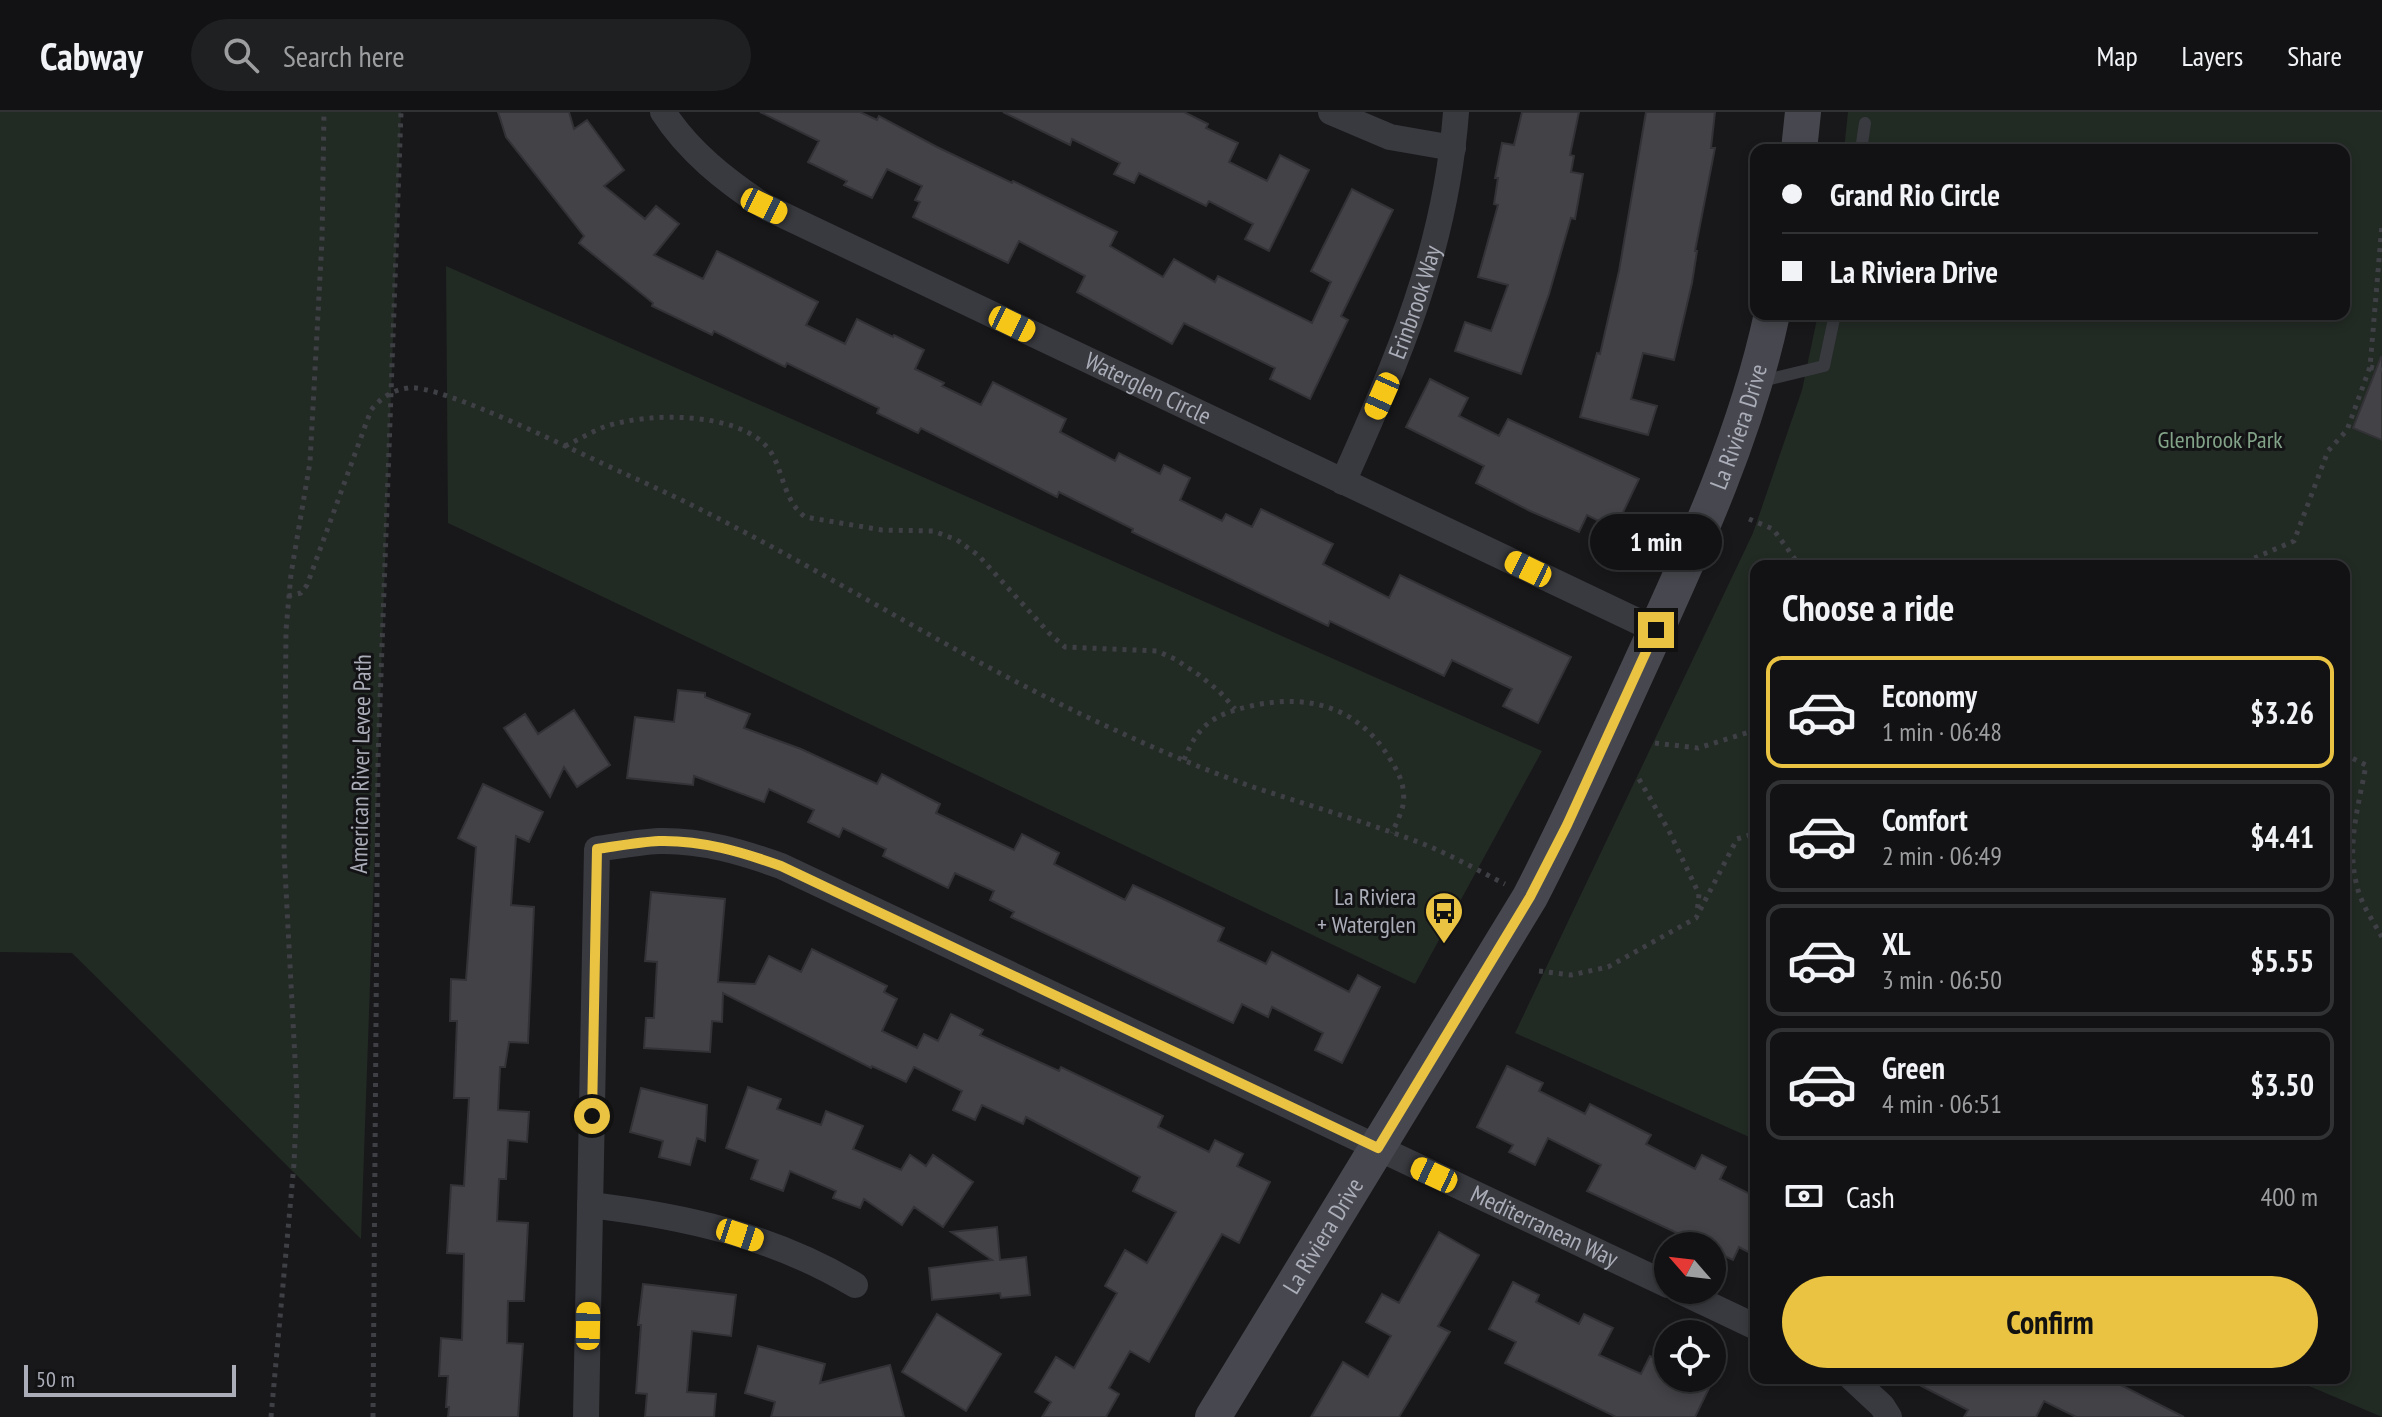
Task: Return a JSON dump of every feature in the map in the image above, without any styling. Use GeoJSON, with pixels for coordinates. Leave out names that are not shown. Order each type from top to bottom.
{"type":"FeatureCollection","features":[{"type":"Feature","properties":{"kind":"street","name":"Waterglen Circle"},"geometry":{"type":"LineString","coordinates":[[663,112],[698,155],[729,182],[764,206],[1656,630]]}},
{"type":"Feature","properties":{"kind":"street"},"geometry":{"type":"LineString","coordinates":[[1331,112],[1390,137],[1453,148]]}},
{"type":"Feature","properties":{"kind":"street","name":"Erinbrook Way"},"geometry":{"type":"LineString","coordinates":[[1343,482],[1394,367],[1433,253],[1453,148],[1456,112]]}},
{"type":"Feature","properties":{"kind":"street"},"geometry":{"type":"LineString","coordinates":[[1800,144],[1803,112]]}},
{"type":"Feature","properties":{"kind":"street","name":"La Riviera Drive"},"geometry":{"type":"LineString","coordinates":[[1213,1417],[1530,897],[1567,825],[1705,521],[1754,383],[1770,320]]}},
{"type":"Feature","properties":{"kind":"street","name":"Mediterranean Way"},"geometry":{"type":"LineString","coordinates":[[590,1205],[597,849],[659,841],[701,844],[742,852],[781,866],[1654,1278]]}},
{"type":"Feature","properties":{"kind":"street"},"geometry":{"type":"LineString","coordinates":[[586,1417],[590,1205],[646,1212],[716,1227],[787,1250],[855,1285]]}},
{"type":"Feature","properties":{"kind":"street"},"geometry":{"type":"LineString","coordinates":[[1708,1304],[1750,1324]]}},
{"type":"Feature","properties":{"kind":"street"},"geometry":{"type":"LineString","coordinates":[[1858,1384],[1889,1417]]}},
{"type":"Feature","properties":{"kind":"lane"},"geometry":{"type":"LineString","coordinates":[[1862,144],[1865,123]]}},
{"type":"Feature","properties":{"kind":"lane"},"geometry":{"type":"LineString","coordinates":[[1754,383],[1824,366],[1834,320]]}},
{"type":"Feature","properties":{"kind":"path"},"geometry":{"type":"LineString","coordinates":[[271,1417],[294,1164],[297,1097],[283,806],[288,596],[310,462],[322,240],[324,112]]}},
{"type":"Feature","properties":{"kind":"path","name":"American River Levee Path"},"geometry":{"type":"LineString","coordinates":[[373,1417],[378,759],[401,112]]}},
{"type":"Feature","properties":{"kind":"path"},"geometry":{"type":"LineString","coordinates":[[2250,560],[2294,541],[2328,451],[2347,430],[2370,367],[2382,224]]}},
{"type":"Feature","properties":{"kind":"path"},"geometry":{"type":"LineString","coordinates":[[2370,367],[2382,370]]}},
{"type":"Feature","properties":{"kind":"path"},"geometry":{"type":"LineString","coordinates":[[288,596],[301,593],[307,585],[371,410],[391,392],[409,387],[448,396],[683,499],[1012,680],[1184,760],[1429,846],[1530,897]]}},
{"type":"Feature","properties":{"kind":"path"},"geometry":{"type":"LineString","coordinates":[[564,447],[605,427],[658,417],[696,418],[737,428],[765,445],[773,456],[780,479],[796,510],[805,517],[882,530],[933,531],[957,540],[978,555],[1065,647],[1157,651],[1199,675],[1235,709]]}},
{"type":"Feature","properties":{"kind":"path"},"geometry":{"type":"LineString","coordinates":[[1749,519],[1773,529],[1796,560]]}},
{"type":"Feature","properties":{"kind":"path"},"geometry":{"type":"LineString","coordinates":[[1184,760],[1191,741],[1205,725],[1224,712],[1298,699],[1328,706],[1364,728],[1384,749],[1402,777],[1403,804],[1392,833]]}},
{"type":"Feature","properties":{"kind":"path"},"geometry":{"type":"LineString","coordinates":[[1655,743],[1698,748],[1750,732]]}},
{"type":"Feature","properties":{"kind":"path"},"geometry":{"type":"LineString","coordinates":[[2350,757],[2366,765],[2355,816],[2353,856],[2357,886],[2382,937]]}},
{"type":"Feature","properties":{"kind":"path"},"geometry":{"type":"LineString","coordinates":[[1639,779],[1669,831],[1699,894],[1696,918]]}},
{"type":"Feature","properties":{"kind":"path"},"geometry":{"type":"LineString","coordinates":[[1539,971],[1571,975],[1608,967],[1696,918],[1737,839],[1750,835]]}},
{"type":"Feature","properties":{"kind":"green space"},"geometry":{"type":"Polygon","coordinates":[[[0,112],[401,112],[361,1239],[72,953],[0,952],[0,112]]]}},
{"type":"Feature","properties":{"kind":"green space","name":"Glenbrook Park"},"geometry":{"type":"Polygon","coordinates":[[[1848,112],[2382,112],[2382,1417],[2304,1384],[2350,1384],[2350,560],[1750,560],[1750,1137],[1515,1033],[1753,533],[1802,390],[1817,320],[2350,320],[2350,144],[1845,144],[1848,112]]]}},
{"type":"Feature","properties":{"kind":"green space"},"geometry":{"type":"Polygon","coordinates":[[[446,266],[1542,751],[1415,984],[448,523],[446,266]]]}},
{"type":"Feature","properties":{"kind":"building"},"geometry":{"type":"Polygon","coordinates":[[[498,112],[569,112],[574,129],[587,120],[624,170],[604,186],[645,219],[656,206],[679,224],[654,255],[703,279],[717,251],[818,302],[806,325],[845,344],[857,319],[924,350],[915,369],[981,405],[993,382],[1066,419],[1060,432],[1115,461],[1119,453],[1160,474],[1164,465],[1190,478],[1180,500],[1222,521],[1226,514],[1252,527],[1261,509],[1333,544],[1323,564],[1389,598],[1400,575],[1571,657],[1538,723],[1503,706],[1512,689],[1452,660],[1444,676],[1330,621],[1328,626],[1132,532],[1133,529],[1059,492],[1057,497],[921,428],[918,433],[877,413],[879,408],[787,363],[785,367],[714,331],[712,335],[652,306],[653,303],[579,243],[584,236],[506,137],[498,112]]]}},
{"type":"Feature","properties":{"kind":"building"},"geometry":{"type":"Polygon","coordinates":[[[760,112],[860,112],[877,120],[879,116],[937,147],[1117,232],[1110,246],[1163,277],[1174,259],[1215,282],[1218,276],[1312,323],[1331,282],[1311,271],[1352,189],[1393,210],[1341,316],[1348,320],[1310,399],[1270,379],[1275,368],[1184,323],[1172,344],[1077,292],[1085,276],[1019,241],[1008,263],[913,217],[920,202],[915,200],[922,186],[887,169],[872,198],[844,185],[847,181],[808,162],[819,141],[760,112]]]}},
{"type":"Feature","properties":{"kind":"building"},"geometry":{"type":"Polygon","coordinates":[[[1003,112],[1184,112],[1208,124],[1206,128],[1238,143],[1229,162],[1267,181],[1280,155],[1309,170],[1269,251],[1245,239],[1253,224],[1209,201],[1206,206],[1139,173],[1134,183],[1114,174],[1120,163],[1072,139],[1070,145],[1003,112]]]}},
{"type":"Feature","properties":{"kind":"building"},"geometry":{"type":"Polygon","coordinates":[[[1522,112],[1579,112],[1570,155],[1574,156],[1571,172],[1583,174],[1575,219],[1571,218],[1521,374],[1455,351],[1465,322],[1491,331],[1508,285],[1478,277],[1498,205],[1494,204],[1498,178],[1495,178],[1502,143],[1514,145],[1522,112]]]}},
{"type":"Feature","properties":{"kind":"building"},"geometry":{"type":"Polygon","coordinates":[[[1646,112],[1715,112],[1711,148],[1715,148],[1695,251],[1692,283],[1674,360],[1643,353],[1631,399],[1657,406],[1648,435],[1580,417],[1597,353],[1600,354],[1619,271],[1646,112]]]}},
{"type":"Feature","properties":{"kind":"building"},"geometry":{"type":"Polygon","coordinates":[[[2382,358],[2382,440],[2353,428],[2382,358]]]}},
{"type":"Feature","properties":{"kind":"building"},"geometry":{"type":"Polygon","coordinates":[[[1430,379],[1468,398],[1459,416],[1499,436],[1508,419],[1639,479],[1615,529],[1587,515],[1579,532],[1530,511],[1476,483],[1484,466],[1406,427],[1430,379]]]}},
{"type":"Feature","properties":{"kind":"building"},"geometry":{"type":"Polygon","coordinates":[[[678,690],[705,693],[705,697],[750,714],[744,728],[801,749],[877,784],[882,774],[940,804],[936,813],[1014,850],[1022,834],[1059,853],[1054,864],[1125,900],[1133,885],[1224,928],[1218,941],[1266,964],[1272,952],[1349,992],[1358,975],[1380,987],[1342,1063],[1315,1050],[1323,1033],[1272,1007],[1268,1017],[1242,1004],[1233,1023],[1011,917],[1014,912],[990,900],[994,891],[955,873],[948,888],[883,856],[886,849],[843,828],[839,837],[808,822],[814,810],[769,789],[764,802],[694,776],[693,785],[627,778],[635,717],[674,722],[678,690]]]}},
{"type":"Feature","properties":{"kind":"building"},"geometry":{"type":"Polygon","coordinates":[[[574,710],[610,765],[577,787],[564,767],[550,797],[504,728],[525,714],[538,734],[574,710]]]}},
{"type":"Feature","properties":{"kind":"building"},"geometry":{"type":"Polygon","coordinates":[[[483,784],[543,812],[529,842],[516,836],[511,905],[534,907],[528,1043],[509,1042],[505,1067],[500,1067],[498,1110],[529,1112],[527,1142],[508,1140],[506,1179],[499,1179],[497,1221],[528,1223],[524,1301],[508,1301],[507,1343],[523,1344],[518,1417],[448,1417],[448,1376],[439,1376],[441,1338],[462,1340],[464,1254],[447,1253],[451,1185],[464,1186],[469,1098],[454,1098],[457,1021],[450,1021],[451,979],[466,980],[476,847],[458,838],[483,784]]]}},
{"type":"Feature","properties":{"kind":"building"},"geometry":{"type":"Polygon","coordinates":[[[651,892],[725,899],[718,982],[755,984],[769,956],[801,972],[812,949],[887,986],[884,992],[897,999],[882,1031],[917,1048],[924,1034],[938,1041],[951,1014],[983,1030],[980,1035],[1059,1071],[1061,1067],[1163,1116],[1158,1127],[1209,1152],[1215,1140],[1243,1154],[1237,1166],[1270,1182],[1239,1243],[1222,1234],[1149,1362],[1130,1351],[1109,1388],[1119,1394],[1106,1417],[1042,1417],[1051,1402],[1035,1392],[1056,1357],[1074,1368],[1117,1293],[1105,1286],[1125,1250],[1147,1263],[1176,1212],[1133,1191],[1140,1177],[1026,1117],[1023,1124],[982,1105],[975,1120],[953,1110],[962,1091],[914,1067],[906,1082],[871,1068],[723,993],[722,1022],[712,1021],[710,1052],[644,1048],[646,1018],[654,1018],[657,962],[645,961],[651,892]]]}},
{"type":"Feature","properties":{"kind":"building"},"geometry":{"type":"Polygon","coordinates":[[[1507,1066],[1543,1083],[1539,1091],[1585,1114],[1590,1104],[1651,1135],[1646,1144],[1695,1169],[1702,1155],[1726,1167],[1720,1179],[1750,1194],[1750,1253],[1739,1247],[1733,1260],[1726,1257],[1726,1232],[1675,1232],[1587,1191],[1601,1165],[1548,1138],[1535,1165],[1509,1152],[1513,1145],[1477,1127],[1507,1066]]]}},
{"type":"Feature","properties":{"kind":"building"},"geometry":{"type":"Polygon","coordinates":[[[748,1087],[781,1099],[777,1109],[821,1125],[826,1111],[863,1126],[853,1149],[901,1170],[910,1155],[926,1166],[933,1155],[973,1182],[943,1227],[914,1207],[902,1225],[864,1199],[860,1208],[833,1198],[836,1191],[790,1171],[783,1191],[751,1179],[758,1160],[726,1148],[748,1087]]]}},
{"type":"Feature","properties":{"kind":"building"},"geometry":{"type":"Polygon","coordinates":[[[641,1088],[707,1105],[705,1141],[697,1138],[690,1165],[659,1157],[663,1141],[630,1132],[641,1088]]]}},
{"type":"Feature","properties":{"kind":"building"},"geometry":{"type":"Polygon","coordinates":[[[997,1227],[1000,1260],[1026,1257],[1030,1295],[1001,1298],[1000,1293],[932,1300],[929,1268],[992,1260],[951,1232],[997,1227]]]}},
{"type":"Feature","properties":{"kind":"building"},"geometry":{"type":"Polygon","coordinates":[[[1439,1232],[1479,1255],[1438,1326],[1450,1332],[1399,1417],[1311,1417],[1343,1362],[1368,1377],[1391,1336],[1366,1322],[1382,1294],[1399,1303],[1439,1232]]]}},
{"type":"Feature","properties":{"kind":"building"},"geometry":{"type":"Polygon","coordinates":[[[1513,1282],[1539,1295],[1536,1302],[1579,1324],[1584,1314],[1613,1328],[1599,1355],[1641,1374],[1650,1356],[1654,1358],[1654,1392],[1707,1392],[1695,1417],[1616,1417],[1505,1363],[1516,1342],[1489,1329],[1513,1282]]]}},
{"type":"Feature","properties":{"kind":"building"},"geometry":{"type":"Polygon","coordinates":[[[643,1284],[736,1295],[731,1336],[692,1331],[687,1392],[716,1394],[714,1417],[645,1417],[647,1394],[636,1393],[643,1284]]]}},
{"type":"Feature","properties":{"kind":"building"},"geometry":{"type":"Polygon","coordinates":[[[937,1314],[1001,1354],[966,1411],[902,1372],[937,1314]]]}},
{"type":"Feature","properties":{"kind":"building"},"geometry":{"type":"Polygon","coordinates":[[[758,1346],[825,1364],[820,1383],[890,1365],[904,1417],[771,1417],[775,1402],[745,1393],[758,1346]]]}},
{"type":"Feature","properties":{"kind":"building"},"geometry":{"type":"Polygon","coordinates":[[[1918,1384],[2119,1384],[2184,1417],[2076,1417],[2044,1401],[2036,1417],[1964,1417],[1968,1410],[1918,1384]]]}},
{"type":"Feature","properties":{"kind":"place","name":"La Riviera + Waterglen"},"geometry":{"type":"Point","coordinates":[1444,945]}},
{"type":"Feature","properties":{"kind":"route"},"geometry":{"type":"LineString","coordinates":[[592,1116],[597,849],[659,841],[701,844],[742,852],[781,866],[1378,1148],[1530,897],[1567,825],[1656,630]]}}]}
